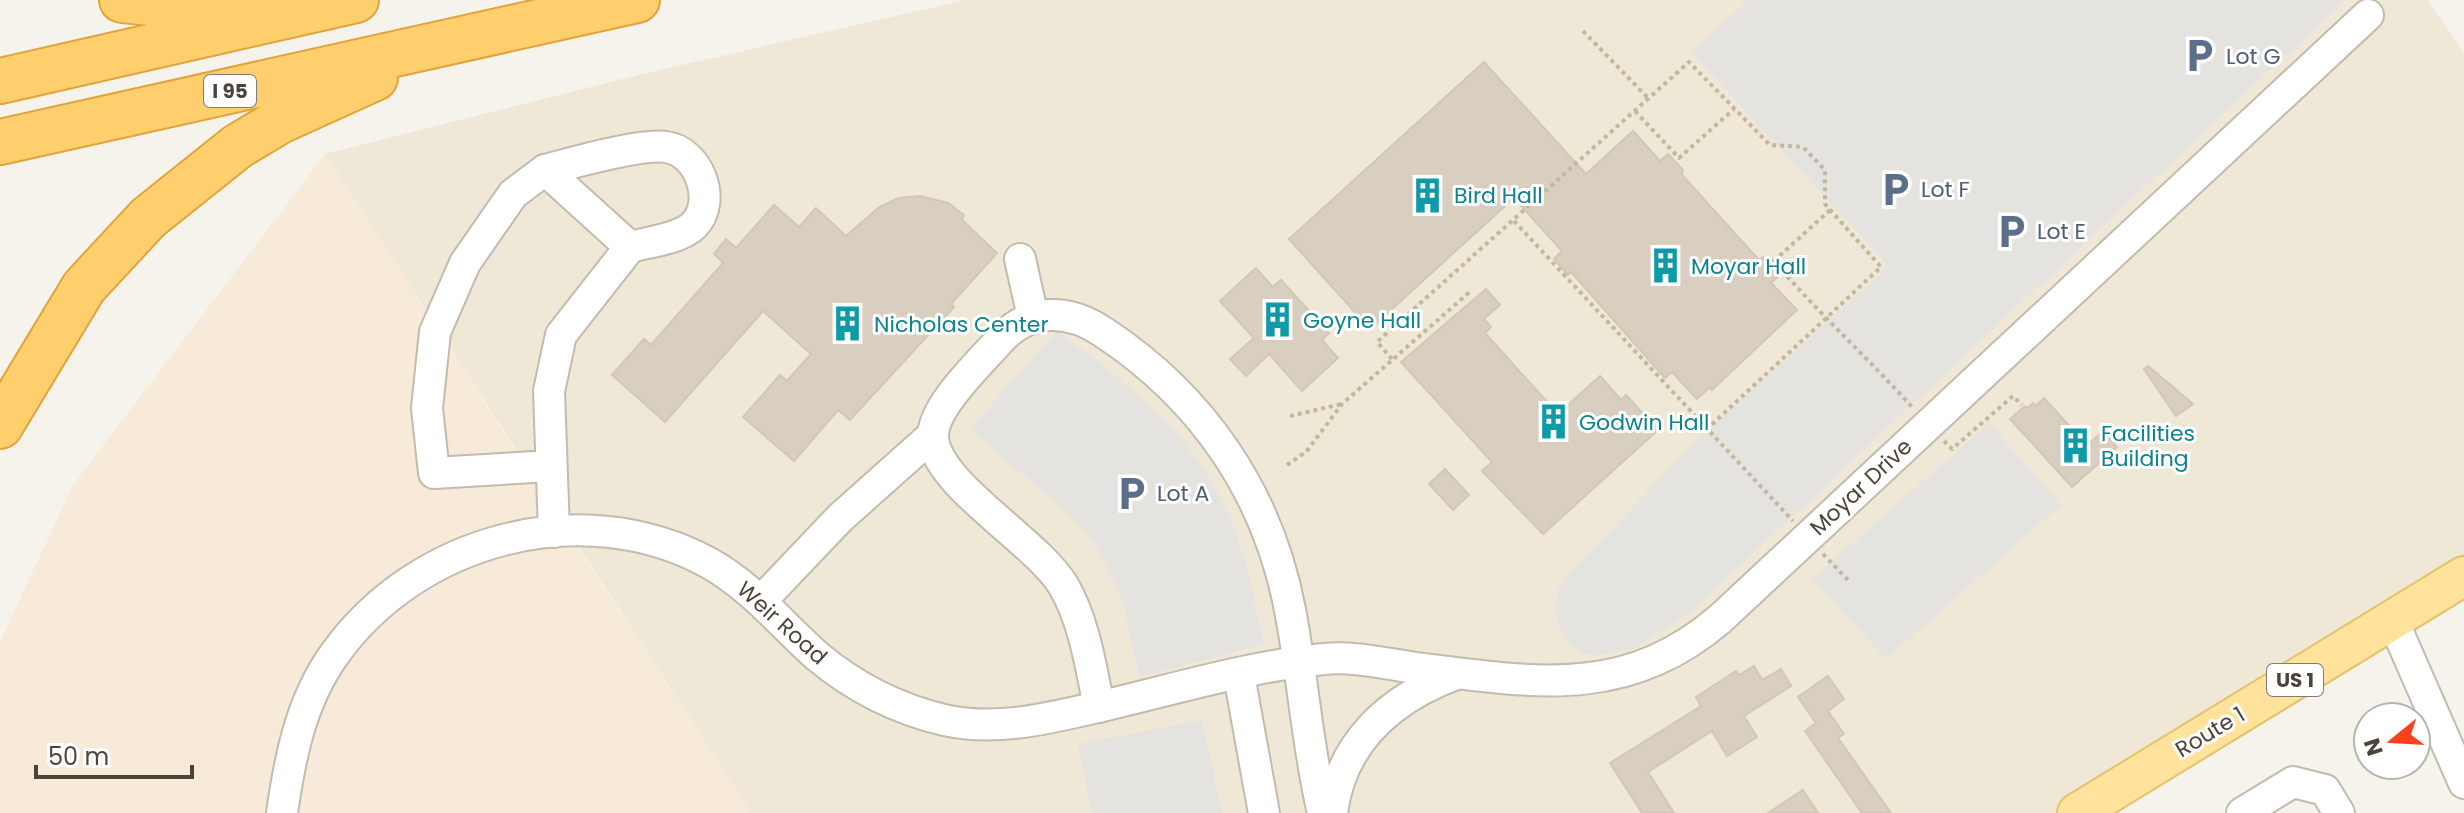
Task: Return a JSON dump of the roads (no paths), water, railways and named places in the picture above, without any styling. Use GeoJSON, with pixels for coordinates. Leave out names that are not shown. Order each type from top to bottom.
{"type":"FeatureCollection","features":[{"type":"Feature","properties":{"kind":"highway"},"geometry":{"type":"LineString","coordinates":[[122,0],[223,3],[286,0]]}},
{"type":"Feature","properties":{"kind":"highway"},"geometry":{"type":"LineString","coordinates":[[0,81],[356,0]]}},
{"type":"Feature","properties":{"kind":"highway","name":"I 95"},"geometry":{"type":"LineString","coordinates":[[0,142],[637,0]]}},
{"type":"Feature","properties":{"kind":"highway"},"geometry":{"type":"LineString","coordinates":[[0,426],[84,287],[148,218],[238,146],[280,121],[461,40]]}},
{"type":"Feature","properties":{"kind":"main road","name":"Route 1"},"geometry":{"type":"LineString","coordinates":[[2077,813],[2464,576]]}},
{"type":"Feature","properties":{"kind":"street","name":"Moyar Drive"},"geometry":{"type":"LineString","coordinates":[[1239,675],[1335,658],[1575,681],[1642,668],[1693,642],[2368,15]]}},
{"type":"Feature","properties":{"kind":"street"},"geometry":{"type":"LineString","coordinates":[[551,466],[434,473],[427,408],[435,332],[465,263],[513,194],[545,170],[653,146],[679,150],[692,159],[704,192],[702,210],[694,225],[678,234],[630,247],[561,335],[549,391],[554,532]]}},
{"type":"Feature","properties":{"kind":"street"},"geometry":{"type":"LineString","coordinates":[[545,170],[630,247]]}},
{"type":"Feature","properties":{"kind":"street"},"geometry":{"type":"LineString","coordinates":[[1020,259],[1033,317]]}},
{"type":"Feature","properties":{"kind":"street"},"geometry":{"type":"LineString","coordinates":[[1099,707],[1079,624],[1064,587],[1036,552],[943,467],[933,435],[937,418],[947,401],[1003,336],[1033,317],[1065,314],[1090,323],[1124,345],[1164,377],[1224,445],[1265,524],[1289,607],[1323,813]]}},
{"type":"Feature","properties":{"kind":"street"},"geometry":{"type":"LineString","coordinates":[[761,601],[840,518],[933,435]]}},
{"type":"Feature","properties":{"kind":"street","name":"Weir Road"},"geometry":{"type":"LineString","coordinates":[[282,813],[297,732],[313,692],[332,657],[357,625],[420,573],[459,553],[500,541],[554,532],[591,530],[647,539],[709,563],[761,601],[830,665],[883,698],[918,713],[987,725],[1022,723],[1239,675]]}},
{"type":"Feature","properties":{"kind":"street"},"geometry":{"type":"LineString","coordinates":[[2393,621],[2464,783]]}},
{"type":"Feature","properties":{"kind":"street"},"geometry":{"type":"LineString","coordinates":[[1332,813],[1341,775],[1360,741],[1382,714],[1425,686],[1460,672]]}},
{"type":"Feature","properties":{"kind":"street"},"geometry":{"type":"LineString","coordinates":[[1239,675],[1264,813]]}},
{"type":"Feature","properties":{"kind":"street"},"geometry":{"type":"LineString","coordinates":[[2242,813],[2293,782],[2325,790],[2339,813]]}},
{"type":"Feature","properties":{"kind":"place","name":"Lot G"},"geometry":{"type":"Point","coordinates":[2200,56]}},
{"type":"Feature","properties":{"kind":"place","name":"Lot F"},"geometry":{"type":"Point","coordinates":[1895,189]}},
{"type":"Feature","properties":{"kind":"place","name":"Bird Hall"},"geometry":{"type":"Point","coordinates":[1428,195]}},
{"type":"Feature","properties":{"kind":"place","name":"Lot E"},"geometry":{"type":"Point","coordinates":[2011,231]}},
{"type":"Feature","properties":{"kind":"place","name":"Moyar Hall"},"geometry":{"type":"Point","coordinates":[1665,266]}},
{"type":"Feature","properties":{"kind":"place","name":"Goyne Hall"},"geometry":{"type":"Point","coordinates":[1277,320]}},
{"type":"Feature","properties":{"kind":"place","name":"Nicholas Center"},"geometry":{"type":"Point","coordinates":[848,324]}},
{"type":"Feature","properties":{"kind":"place","name":"Godwin Hall"},"geometry":{"type":"Point","coordinates":[1553,422]}},
{"type":"Feature","properties":{"kind":"place","name":"Facilities Building"},"geometry":{"type":"Point","coordinates":[2075,446]}},
{"type":"Feature","properties":{"kind":"place","name":"Lot A"},"geometry":{"type":"Point","coordinates":[1131,493]}}]}
